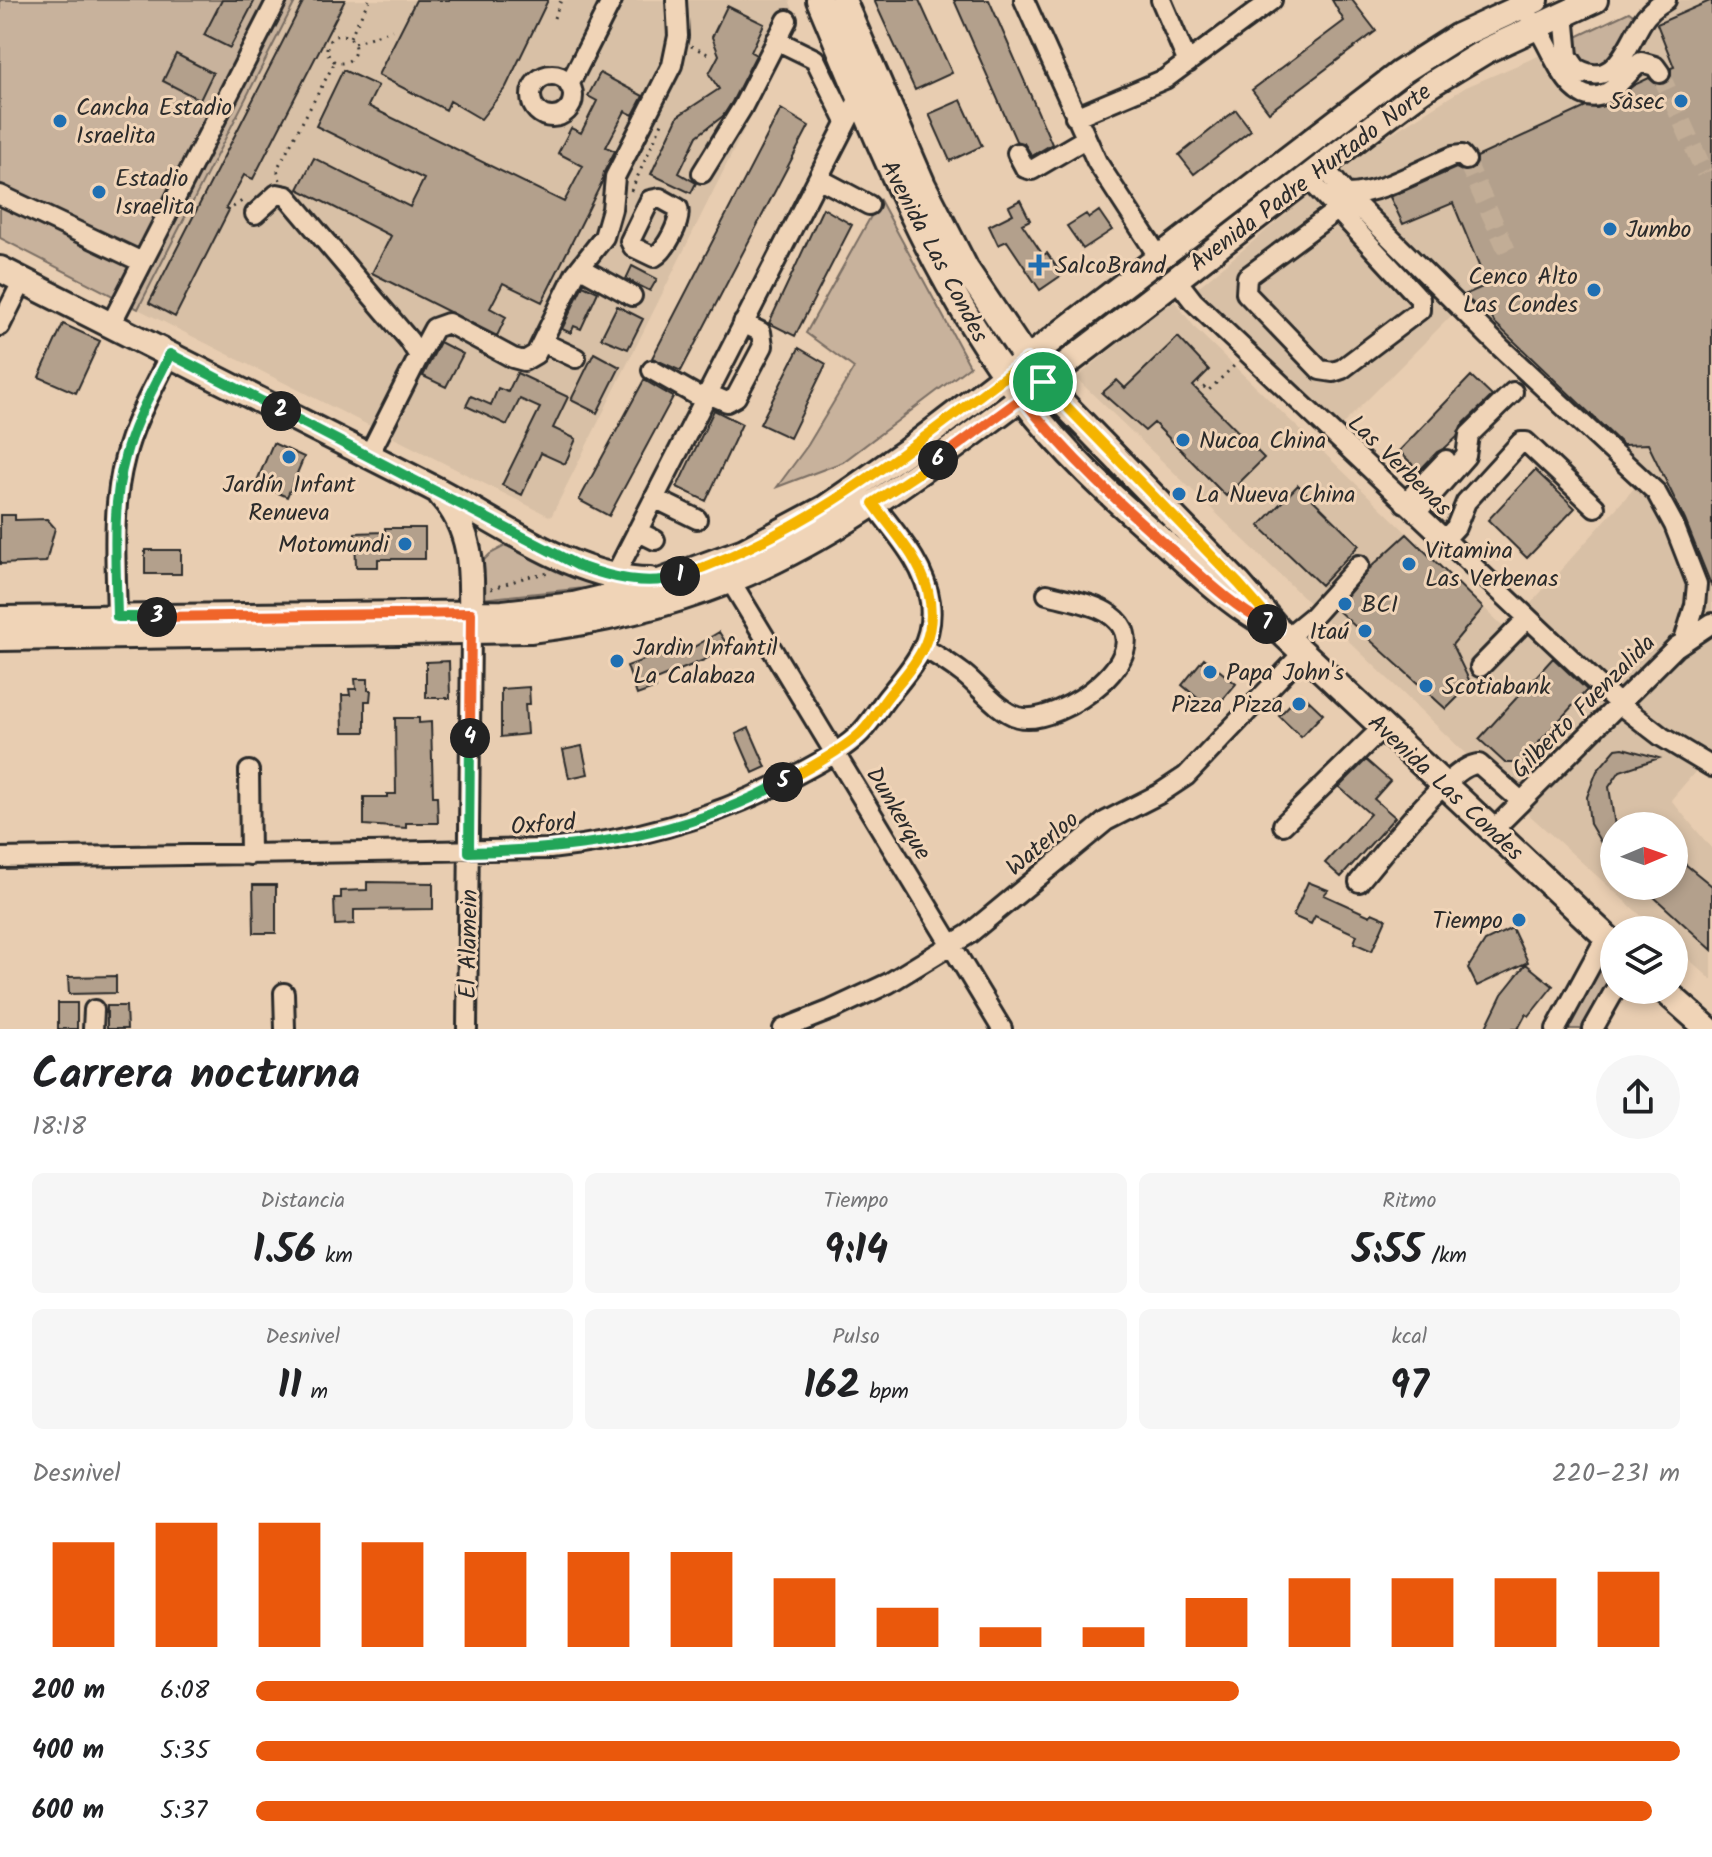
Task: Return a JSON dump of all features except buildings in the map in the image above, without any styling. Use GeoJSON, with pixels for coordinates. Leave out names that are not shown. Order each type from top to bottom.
{"type":"FeatureCollection","features":[{"type":"Feature","properties":{"kind":"main road","name":"Avenida Las Condes"},"geometry":{"type":"LineString","coordinates":[[819,0],[886,163],[934,259],[988,351],[1022,398],[1077,462],[1139,521],[1229,599],[1289,640]]}},
{"type":"Feature","properties":{"kind":"main road","name":"Avenida Las Condes"},"geometry":{"type":"LineString","coordinates":[[843,0],[923,185],[966,269],[1043,382],[1239,584],[1289,640],[1600,932]]}},
{"type":"Feature","properties":{"kind":"main road","name":"Avenida Padre Hurtado Norte"},"geometry":{"type":"LineString","coordinates":[[471,623],[503,613],[574,605],[640,589],[744,551],[825,508],[907,451],[1160,259],[1327,127],[1438,47],[1536,0]]}},
{"type":"Feature","properties":{"kind":"main road","name":"Avenida Padre Hurtado Norte"},"geometry":{"type":"LineString","coordinates":[[471,623],[530,630],[600,619],[666,603],[730,580],[801,546],[873,503],[1022,398],[1442,77],[1487,50],[1595,0]]}},
{"type":"Feature","properties":{"kind":"main road"},"geometry":{"type":"LineString","coordinates":[[1315,172],[1327,127]]}},
{"type":"Feature","properties":{"kind":"main road"},"geometry":{"type":"LineString","coordinates":[[0,269],[432,487],[579,566],[636,580],[673,578]]}},
{"type":"Feature","properties":{"kind":"main road","name":"El Alamein"},"geometry":{"type":"LineString","coordinates":[[432,487],[455,513],[465,534],[471,556],[471,623]]}},
{"type":"Feature","properties":{"kind":"main road"},"geometry":{"type":"LineString","coordinates":[[471,556],[489,540],[504,535],[521,535]]}},
{"type":"Feature","properties":{"kind":"main road"},"geometry":{"type":"LineString","coordinates":[[0,619],[117,617],[471,623]]}},
{"type":"Feature","properties":{"kind":"main road"},"geometry":{"type":"LineString","coordinates":[[0,638],[471,623]]}},
{"type":"Feature","properties":{"kind":"main road"},"geometry":{"type":"LineString","coordinates":[[1681,1004],[1705,1023]]}},
{"type":"Feature","properties":{"kind":"street"},"geometry":{"type":"LineString","coordinates":[[111,324],[277,0]]}},
{"type":"Feature","properties":{"kind":"street"},"geometry":{"type":"LineString","coordinates":[[569,85],[558,76],[550,75],[527,88],[537,111],[549,117],[564,113],[572,101],[569,85],[612,0]]}},
{"type":"Feature","properties":{"kind":"street"},"geometry":{"type":"LineString","coordinates":[[369,455],[434,328],[448,323],[524,361],[536,354],[581,268],[596,250],[610,220],[615,177],[672,65],[678,36],[676,0]]}},
{"type":"Feature","properties":{"kind":"street"},"geometry":{"type":"LineString","coordinates":[[1024,0],[1085,139],[1110,184],[1160,259]]}},
{"type":"Feature","properties":{"kind":"street"},"geometry":{"type":"LineString","coordinates":[[1161,0],[1188,63]]}},
{"type":"Feature","properties":{"kind":"street"},"geometry":{"type":"LineString","coordinates":[[1075,117],[1150,86],[1188,63],[1272,0]]}},
{"type":"Feature","properties":{"kind":"street"},"geometry":{"type":"LineString","coordinates":[[1573,66],[1592,73],[1613,68],[1623,58],[1648,14],[1666,0]]}},
{"type":"Feature","properties":{"kind":"street"},"geometry":{"type":"LineString","coordinates":[[1513,10],[1528,16],[1538,27],[1563,75],[1580,93],[1590,96],[1604,94],[1620,84],[1641,62],[1650,63],[1660,73]]}},
{"type":"Feature","properties":{"kind":"street"},"geometry":{"type":"LineString","coordinates":[[1564,14],[1566,49],[1573,66],[1593,84],[1605,87],[1620,84]]}},
{"type":"Feature","properties":{"kind":"street"},"geometry":{"type":"LineString","coordinates":[[702,173],[742,108],[787,20]]}},
{"type":"Feature","properties":{"kind":"street"},"geometry":{"type":"LineString","coordinates":[[776,40],[815,59],[846,122]]}},
{"type":"Feature","properties":{"kind":"street"},"geometry":{"type":"LineString","coordinates":[[614,577],[859,98]]}},
{"type":"Feature","properties":{"kind":"street"},"geometry":{"type":"LineString","coordinates":[[1017,153],[1025,168],[1032,170],[1085,139]]}},
{"type":"Feature","properties":{"kind":"street"},"geometry":{"type":"LineString","coordinates":[[1315,172],[1342,202],[1420,299],[1421,305],[1420,310],[1342,369],[1333,372],[1320,370],[1246,293],[1247,277],[1342,202],[1453,156],[1462,155],[1466,160]]}},
{"type":"Feature","properties":{"kind":"street"},"geometry":{"type":"LineString","coordinates":[[818,178],[869,205]]}},
{"type":"Feature","properties":{"kind":"street"},"geometry":{"type":"LineString","coordinates":[[255,214],[277,194],[287,196],[409,340],[419,356]]}},
{"type":"Feature","properties":{"kind":"street"},"geometry":{"type":"LineString","coordinates":[[0,195],[142,262]]}},
{"type":"Feature","properties":{"kind":"street"},"geometry":{"type":"LineString","coordinates":[[1342,202],[1656,492],[1674,525],[1697,584],[1695,605],[1684,640]]}},
{"type":"Feature","properties":{"kind":"street"},"geometry":{"type":"LineString","coordinates":[[610,220],[634,232]]}},
{"type":"Feature","properties":{"kind":"street"},"geometry":{"type":"LineString","coordinates":[[581,268],[632,296]]}},
{"type":"Feature","properties":{"kind":"street","name":"Las Verbenas"},"geometry":{"type":"LineString","coordinates":[[1176,279],[1193,301],[1619,704],[1662,737],[1712,767]]}},
{"type":"Feature","properties":{"kind":"street"},"geometry":{"type":"LineString","coordinates":[[0,326],[23,280]]}},
{"type":"Feature","properties":{"kind":"street"},"geometry":{"type":"LineString","coordinates":[[652,370],[705,396],[732,401],[763,346],[761,332],[743,323]]}},
{"type":"Feature","properties":{"kind":"street"},"geometry":{"type":"LineString","coordinates":[[542,342],[576,358]]}},
{"type":"Feature","properties":{"kind":"street"},"geometry":{"type":"LineString","coordinates":[[117,617],[120,476],[138,419],[170,354]]}},
{"type":"Feature","properties":{"kind":"street"},"geometry":{"type":"LineString","coordinates":[[1410,508],[1466,456],[1469,435],[1513,392]]}},
{"type":"Feature","properties":{"kind":"street"},"geometry":{"type":"LineString","coordinates":[[1444,540],[1456,527],[1466,502],[1521,442],[1526,442],[1595,507]]}},
{"type":"Feature","properties":{"kind":"street"},"geometry":{"type":"LineString","coordinates":[[1410,508],[1446,460]]}},
{"type":"Feature","properties":{"kind":"street"},"geometry":{"type":"LineString","coordinates":[[654,498],[697,519]]}},
{"type":"Feature","properties":{"kind":"street","name":"Oxford"},"geometry":{"type":"LineString","coordinates":[[0,858],[562,848],[655,832],[749,799],[834,752],[863,731],[924,648],[931,620],[924,578],[873,503]]}},
{"type":"Feature","properties":{"kind":"street"},"geometry":{"type":"LineString","coordinates":[[637,531],[655,540]]}},
{"type":"Feature","properties":{"kind":"street","name":"Waterloo"},"geometry":{"type":"LineString","coordinates":[[783,1029],[858,999],[952,946],[1106,821],[1159,794],[1186,776],[1289,640],[1359,565]]}},
{"type":"Feature","properties":{"kind":"street","name":"Dunkerque"},"geometry":{"type":"LineString","coordinates":[[730,580],[1002,1029]]}},
{"type":"Feature","properties":{"kind":"street"},"geometry":{"type":"LineString","coordinates":[[924,648],[954,666],[1012,714],[1033,718],[1060,710],[1113,673],[1122,660],[1125,641],[1122,628],[1105,612],[1047,594]]}},
{"type":"Feature","properties":{"kind":"street"},"geometry":{"type":"LineString","coordinates":[[1480,667],[1528,618]]}},
{"type":"Feature","properties":{"kind":"street","name":"El Alamein"},"geometry":{"type":"LineString","coordinates":[[467,1029],[471,623]]}},
{"type":"Feature","properties":{"kind":"street","name":"Gilberto Fuenzalida"},"geometry":{"type":"LineString","coordinates":[[1493,830],[1684,640],[1712,623]]}},
{"type":"Feature","properties":{"kind":"street"},"geometry":{"type":"LineString","coordinates":[[1283,825],[1382,728]]}},
{"type":"Feature","properties":{"kind":"street"},"geometry":{"type":"LineString","coordinates":[[1359,882],[1443,784],[1469,765],[1479,764],[1521,801]]}},
{"type":"Feature","properties":{"kind":"street"},"geometry":{"type":"LineString","coordinates":[[249,771],[250,855]]}},
{"type":"Feature","properties":{"kind":"street"},"geometry":{"type":"LineString","coordinates":[[1556,1029],[1600,957]]}},
{"type":"Feature","properties":{"kind":"street"},"geometry":{"type":"LineString","coordinates":[[284,993],[285,1029]]}},
{"type":"Feature","properties":{"kind":"street"},"geometry":{"type":"LineString","coordinates":[[1593,1029],[1607,1004]]}},
{"type":"Feature","properties":{"kind":"street"},"geometry":{"type":"LineString","coordinates":[[93,1029],[94,1010]]}},
{"type":"Feature","properties":{"kind":"path"},"geometry":{"type":"LineString","coordinates":[[350,37],[369,0]]}},
{"type":"Feature","properties":{"kind":"path"},"geometry":{"type":"LineString","coordinates":[[554,18],[561,0]]}},
{"type":"Feature","properties":{"kind":"path"},"geometry":{"type":"LineString","coordinates":[[354,43],[392,30]]}},
{"type":"Feature","properties":{"kind":"path"},"geometry":{"type":"LineString","coordinates":[[337,35],[350,37],[354,43],[353,56],[342,63],[330,58],[327,44],[337,35]]}},
{"type":"Feature","properties":{"kind":"path"},"geometry":{"type":"LineString","coordinates":[[691,46],[712,56]]}},
{"type":"Feature","properties":{"kind":"path"},"geometry":{"type":"LineString","coordinates":[[287,196],[287,187],[278,179],[277,169],[335,62]]}},
{"type":"Feature","properties":{"kind":"path"},"geometry":{"type":"LineString","coordinates":[[1198,381],[1208,391],[1248,353]]}},
{"type":"Feature","properties":{"kind":"path"},"geometry":{"type":"LineString","coordinates":[[491,589],[556,570]]}},
{"type":"Feature","properties":{"kind":"shaded area","name":"Estadio Israelita"},"geometry":{"type":"Polygon","coordinates":[[[0,0],[296,0],[138,309],[0,238],[0,0]]]}},
{"type":"Feature","properties":{"kind":"shaded area"},"geometry":{"type":"Polygon","coordinates":[[[296,0],[789,0],[798,21],[551,517],[138,309],[296,0]]]}},
{"type":"Feature","properties":{"kind":"shaded area"},"geometry":{"type":"Polygon","coordinates":[[[1669,0],[1712,0],[1712,752],[1671,800],[1681,812],[1600,812],[1600,879],[1526,812],[1076,378],[1173,299],[1196,329],[1507,630],[1637,485],[1452,315],[1340,427],[1216,316],[1197,288],[1358,154],[1466,87],[1669,0]]]}},
{"type":"Feature","properties":{"kind":"shaded area"},"geometry":{"type":"Polygon","coordinates":[[[1629,12],[1636,17],[1610,64],[1593,68],[1583,63],[1572,39],[1629,12]]]}},
{"type":"Feature","properties":{"kind":"shaded area"},"geometry":{"type":"Polygon","coordinates":[[[880,200],[970,366],[843,462],[777,487],[808,445],[854,368],[806,333],[880,200]]]}},
{"type":"Feature","properties":{"kind":"shaded area"},"geometry":{"type":"Polygon","coordinates":[[[505,546],[534,547],[604,586],[481,599],[477,567],[490,554],[505,546]]]}},
{"type":"Feature","properties":{"kind":"shaded area"},"geometry":{"type":"Polygon","coordinates":[[[1688,820],[1712,849],[1712,980],[1688,959],[1688,916],[1641,916],[1624,900],[1688,900],[1688,820]]]}},
{"type":"Feature","properties":{"kind":"shaded area"},"geometry":{"type":"Polygon","coordinates":[[[1600,970],[1600,1004],[1586,1029],[1567,1029],[1600,970]]]}},
{"type":"Feature","properties":{"kind":"tunnel"},"geometry":{"type":"LineString","coordinates":[[1660,73],[1705,173]]}},
{"type":"Feature","properties":{"kind":"tunnel"},"geometry":{"type":"LineString","coordinates":[[1466,160],[1509,255]]}},
{"type":"Feature","properties":{"kind":"place","name":"5àsec"},"geometry":{"type":"Point","coordinates":[1681,101]}},
{"type":"Feature","properties":{"kind":"place","name":"Cancha Estadio Israelita"},"geometry":{"type":"Point","coordinates":[60,121]}},
{"type":"Feature","properties":{"kind":"place","name":"Estadio Israelita"},"geometry":{"type":"Point","coordinates":[99,192]}},
{"type":"Feature","properties":{"kind":"place","name":"Jumbo"},"geometry":{"type":"Point","coordinates":[1610,229]}},
{"type":"Feature","properties":{"kind":"place","name":"SalcoBrand"},"geometry":{"type":"Point","coordinates":[1039,265]}},
{"type":"Feature","properties":{"kind":"place","name":"Cenco Alto Las Condes"},"geometry":{"type":"Point","coordinates":[1594,290]}},
{"type":"Feature","properties":{"kind":"place","name":"Nucoa China"},"geometry":{"type":"Point","coordinates":[1183,440]}},
{"type":"Feature","properties":{"kind":"place","name":"Jardín Infant Renueva"},"geometry":{"type":"Point","coordinates":[289,457]}},
{"type":"Feature","properties":{"kind":"place","name":"La Nueva China"},"geometry":{"type":"Point","coordinates":[1179,494]}},
{"type":"Feature","properties":{"kind":"place","name":"Motomundi"},"geometry":{"type":"Point","coordinates":[405,544]}},
{"type":"Feature","properties":{"kind":"place","name":"Vitamina Las Verbenas"},"geometry":{"type":"Point","coordinates":[1409,564]}},
{"type":"Feature","properties":{"kind":"place","name":"BCI"},"geometry":{"type":"Point","coordinates":[1345,604]}},
{"type":"Feature","properties":{"kind":"place","name":"Itaú"},"geometry":{"type":"Point","coordinates":[1365,631]}},
{"type":"Feature","properties":{"kind":"place","name":"Jardin Infantil La Calabaza"},"geometry":{"type":"Point","coordinates":[617,661]}},
{"type":"Feature","properties":{"kind":"place","name":"Papa John's"},"geometry":{"type":"Point","coordinates":[1210,672]}},
{"type":"Feature","properties":{"kind":"place","name":"Scotiabank"},"geometry":{"type":"Point","coordinates":[1426,686]}},
{"type":"Feature","properties":{"kind":"place","name":"Pizza Pizza"},"geometry":{"type":"Point","coordinates":[1299,704]}},
{"type":"Feature","properties":{"kind":"place","name":"Tiempo"},"geometry":{"type":"Point","coordinates":[1519,920]}},
{"type":"Feature","properties":{"kind":"route"},"geometry":{"type":"LineString","coordinates":[[170,354],[432,487],[562,558],[596,572],[636,580],[673,578],[709,566],[799,524],[907,451],[1027,360],[1043,382],[1239,584],[1278,629],[1247,613],[1139,521],[1077,462],[1022,398],[873,503],[920,569],[928,592],[931,620],[927,642],[917,661],[857,737],[778,785],[689,822],[585,846],[469,852],[471,613],[117,617],[120,476],[138,419],[170,354]]}}]}
